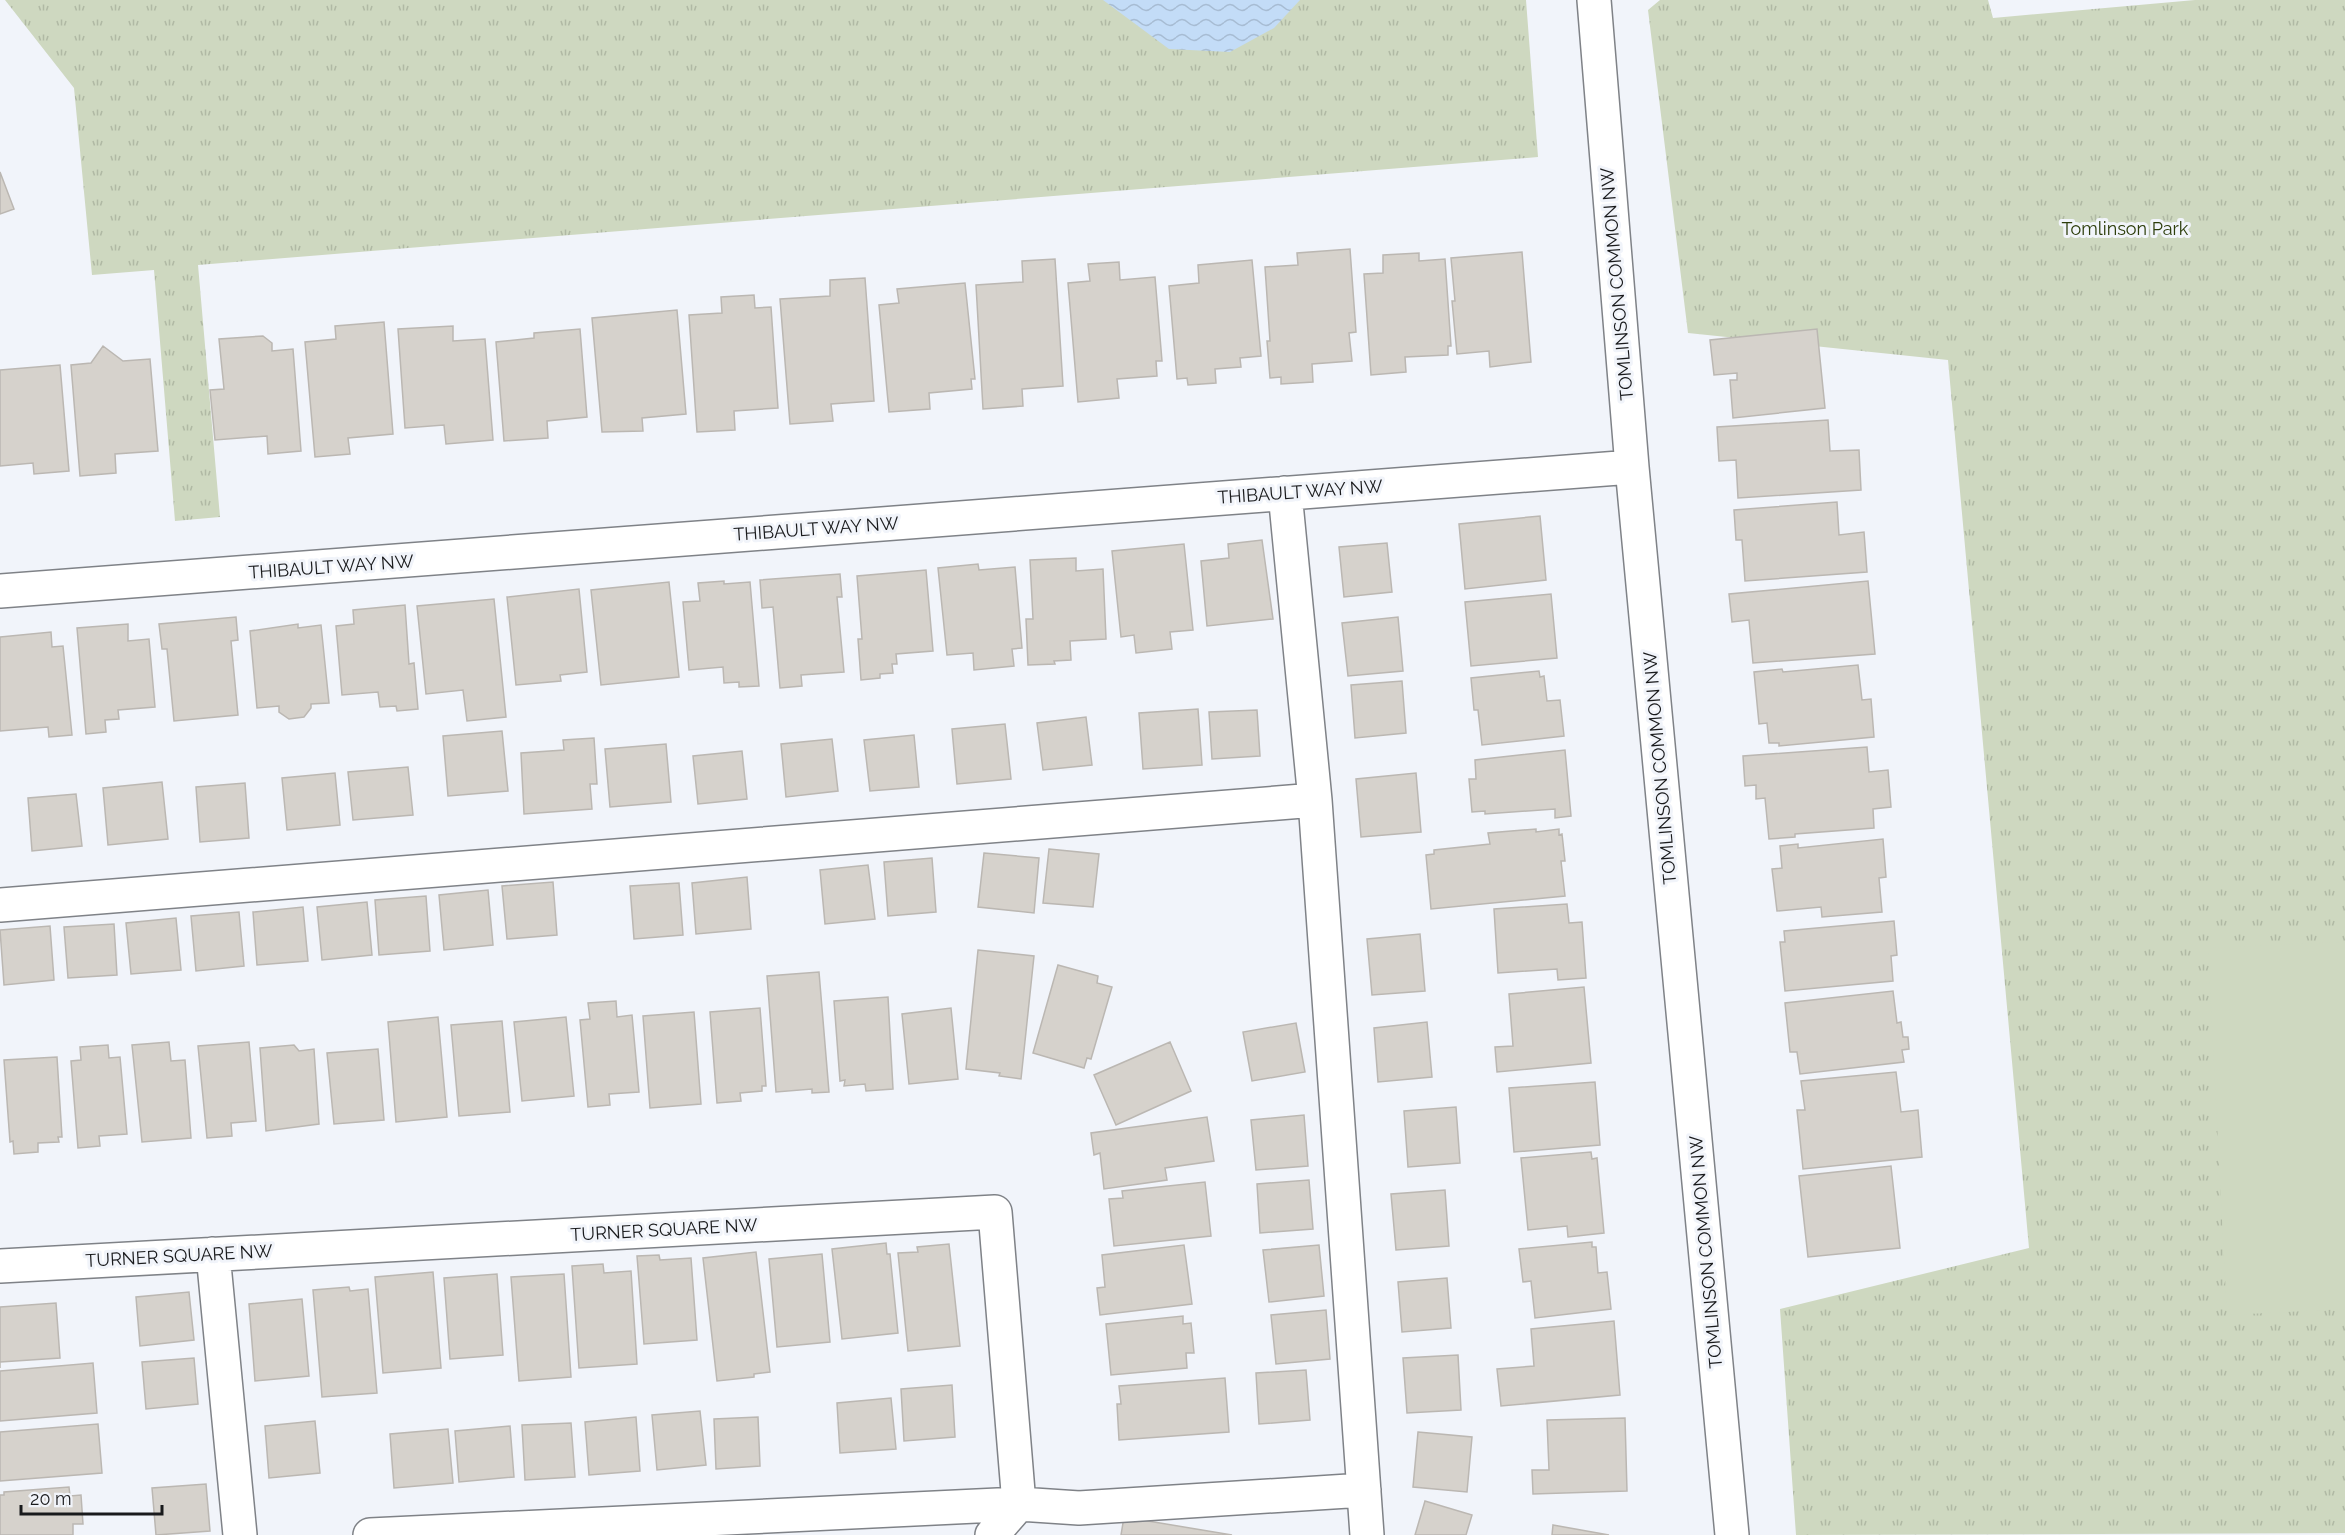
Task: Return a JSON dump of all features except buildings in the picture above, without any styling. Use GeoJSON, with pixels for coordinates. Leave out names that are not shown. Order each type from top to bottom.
{"type":"FeatureCollection","features":[{"type":"Feature","properties":{"kind":"street","name":"TOMLINSON COMMON NW"},"geometry":{"type":"LineString","coordinates":[[1594,0],[1632,467],[1732,1535]]}},
{"type":"Feature","properties":{"kind":"street","name":"THIBAULT WAY NW"},"geometry":{"type":"LineString","coordinates":[[0,591],[1632,467]]}},
{"type":"Feature","properties":{"kind":"street"},"geometry":{"type":"LineString","coordinates":[[1285,493],[1315,800],[1367,1535]]}},
{"type":"Feature","properties":{"kind":"street"},"geometry":{"type":"LineString","coordinates":[[0,905],[1315,800]]}},
{"type":"Feature","properties":{"kind":"street","name":"TURNER SQUARE NW"},"geometry":{"type":"LineString","coordinates":[[0,1266],[995,1212],[1019,1504]]}},
{"type":"Feature","properties":{"kind":"street"},"geometry":{"type":"LineString","coordinates":[[213,1254],[240,1535]]}},
{"type":"Feature","properties":{"kind":"street"},"geometry":{"type":"LineString","coordinates":[[370,1535],[1019,1504],[1079,1508],[1364,1490]]}},
{"type":"Feature","properties":{"kind":"street"},"geometry":{"type":"LineString","coordinates":[[992,1535],[1019,1504]]}},
{"type":"Feature","properties":{"kind":"green space"},"geometry":{"type":"Polygon","coordinates":[[[5,0],[1526,0],[1538,157],[198,265],[220,517],[175,521],[154,270],[92,275],[74,88],[5,0]]]}},
{"type":"Feature","properties":{"kind":"green space","name":"Tomlinson Park"},"geometry":{"type":"Polygon","coordinates":[[[1660,0],[1988,0],[1993,18],[2195,0],[2345,0],[2345,1533],[1796,1535],[1780,1309],[2029,1248],[1948,360],[1688,333],[1648,10],[1660,0]]]}},
{"type":"Feature","properties":{"kind":"green space"},"geometry":{"type":"Polygon","coordinates":[[[2345,942],[2345,1309],[2227,1315],[2208,948],[2345,942]]]}},
{"type":"Feature","properties":{"kind":"water"},"geometry":{"type":"Polygon","coordinates":[[[1103,0],[1300,0],[1274,28],[1230,52],[1169,49],[1103,0]]]}}]}
